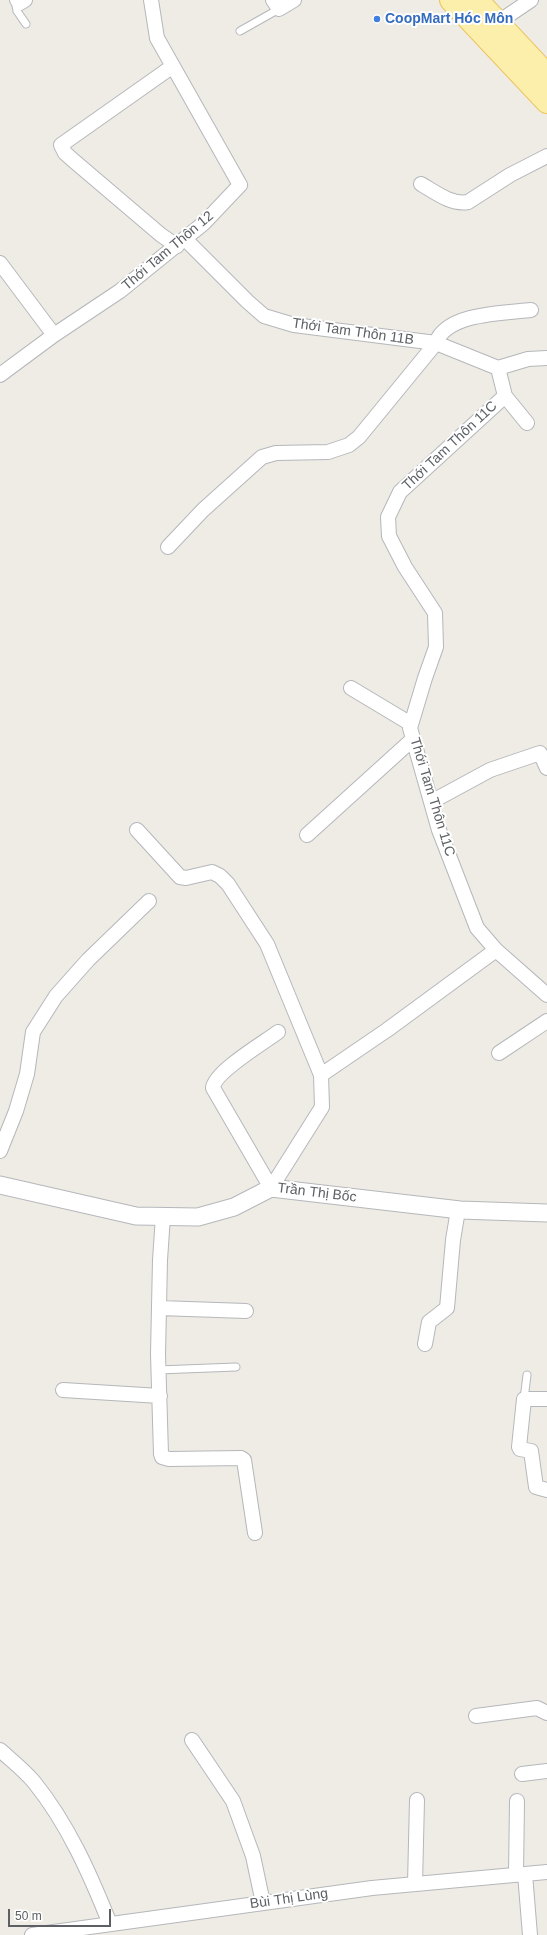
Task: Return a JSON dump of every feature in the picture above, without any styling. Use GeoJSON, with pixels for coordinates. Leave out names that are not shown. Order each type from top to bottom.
{"type":"FeatureCollection","features":[{"type":"Feature","properties":{"kind":"main road"},"geometry":{"type":"LineString","coordinates":[[451,0],[547,102]]}},
{"type":"Feature","properties":{"kind":"main road"},"geometry":{"type":"LineString","coordinates":[[477,0],[547,75]]}},
{"type":"Feature","properties":{"kind":"street","name":"Thới Tam Thôn 12"},"geometry":{"type":"LineString","coordinates":[[0,375],[54,335],[120,291],[204,223],[240,185],[157,38],[151,0]]}},
{"type":"Feature","properties":{"kind":"street"},"geometry":{"type":"LineString","coordinates":[[276,4],[294,0]]}},
{"type":"Feature","properties":{"kind":"street"},"geometry":{"type":"LineString","coordinates":[[497,23],[531,0]]}},
{"type":"Feature","properties":{"kind":"street","name":"Thới Tam Thôn 11B"},"geometry":{"type":"LineString","coordinates":[[173,66],[61,145],[65,153],[161,235],[181,242],[264,316],[294,325],[436,343],[498,368]]}},
{"type":"Feature","properties":{"kind":"street"},"geometry":{"type":"LineString","coordinates":[[421,184],[448,200],[461,204],[468,202],[510,175],[547,156]]}},
{"type":"Feature","properties":{"kind":"street"},"geometry":{"type":"LineString","coordinates":[[0,263],[54,335]]}},
{"type":"Feature","properties":{"kind":"street"},"geometry":{"type":"LineString","coordinates":[[168,547],[204,510],[262,457],[276,454],[328,452],[349,445],[360,437],[436,343],[442,332],[466,320],[488,315],[531,310]]}},
{"type":"Feature","properties":{"kind":"street"},"geometry":{"type":"LineString","coordinates":[[498,368],[528,359],[547,358]]}},
{"type":"Feature","properties":{"kind":"street","name":"Thới Tam Thôn 11C"},"geometry":{"type":"LineString","coordinates":[[498,368],[505,396],[400,492],[388,517],[389,536],[405,567],[435,613],[436,646],[410,728],[439,830],[477,928],[496,950],[547,994]]}},
{"type":"Feature","properties":{"kind":"street"},"geometry":{"type":"LineString","coordinates":[[505,396],[527,423]]}},
{"type":"Feature","properties":{"kind":"street"},"geometry":{"type":"LineString","coordinates":[[351,688],[412,724]]}},
{"type":"Feature","properties":{"kind":"street"},"geometry":{"type":"LineString","coordinates":[[307,835],[413,739]]}},
{"type":"Feature","properties":{"kind":"street"},"geometry":{"type":"LineString","coordinates":[[431,802],[490,770],[540,753],[547,768]]}},
{"type":"Feature","properties":{"kind":"street"},"geometry":{"type":"LineString","coordinates":[[137,830],[180,876],[186,878],[212,872],[220,876],[228,884],[266,944],[321,1076],[322,1107],[271,1188],[213,1088],[214,1083],[225,1071],[278,1032]]}},
{"type":"Feature","properties":{"kind":"street"},"geometry":{"type":"LineString","coordinates":[[0,1151],[16,1111],[26,1074],[33,1032],[56,996],[88,960],[149,902]]}},
{"type":"Feature","properties":{"kind":"street"},"geometry":{"type":"LineString","coordinates":[[321,1076],[387,1030],[496,950]]}},
{"type":"Feature","properties":{"kind":"street"},"geometry":{"type":"LineString","coordinates":[[499,1053],[547,1021]]}},
{"type":"Feature","properties":{"kind":"street","name":"Trần Thị Bốc"},"geometry":{"type":"LineString","coordinates":[[0,1185],[136,1216],[198,1217],[234,1206],[271,1188],[458,1210],[547,1213]]}},
{"type":"Feature","properties":{"kind":"street"},"geometry":{"type":"LineString","coordinates":[[425,1344],[429,1322],[448,1308],[453,1240],[458,1210]]}},
{"type":"Feature","properties":{"kind":"street"},"geometry":{"type":"LineString","coordinates":[[163,1216],[158,1370],[161,1454],[162,1457],[168,1459],[240,1458],[244,1460],[254,1533]]}},
{"type":"Feature","properties":{"kind":"street"},"geometry":{"type":"LineString","coordinates":[[159,1308],[246,1311]]}},
{"type":"Feature","properties":{"kind":"street"},"geometry":{"type":"LineString","coordinates":[[63,1390],[160,1396]]}},
{"type":"Feature","properties":{"kind":"street"},"geometry":{"type":"LineString","coordinates":[[547,1399],[524,1399],[519,1447],[520,1449],[531,1451],[536,1487],[547,1490]]}},
{"type":"Feature","properties":{"kind":"street"},"geometry":{"type":"LineString","coordinates":[[476,1716],[537,1708],[547,1713]]}},
{"type":"Feature","properties":{"kind":"street"},"geometry":{"type":"LineString","coordinates":[[192,1740],[233,1801],[253,1856],[263,1902]]}},
{"type":"Feature","properties":{"kind":"street"},"geometry":{"type":"LineString","coordinates":[[0,1750],[33,1781],[70,1835],[90,1873],[110,1924]]}},
{"type":"Feature","properties":{"kind":"street"},"geometry":{"type":"LineString","coordinates":[[522,1774],[547,1771]]}},
{"type":"Feature","properties":{"kind":"street"},"geometry":{"type":"LineString","coordinates":[[415,1884],[417,1800]]}},
{"type":"Feature","properties":{"kind":"street"},"geometry":{"type":"LineString","coordinates":[[517,1801],[520,1874],[530,1935]]}},
{"type":"Feature","properties":{"kind":"street","name":"Bùi Thị Lùng"},"geometry":{"type":"LineString","coordinates":[[32,1935],[263,1902],[415,1884],[547,1872]]}},
{"type":"Feature","properties":{"kind":"lane"},"geometry":{"type":"LineString","coordinates":[[20,1],[16,6],[17,11],[26,24]]}},
{"type":"Feature","properties":{"kind":"lane"},"geometry":{"type":"LineString","coordinates":[[240,31],[276,4]]}},
{"type":"Feature","properties":{"kind":"lane"},"geometry":{"type":"LineString","coordinates":[[158,1370],[236,1367]]}},
{"type":"Feature","properties":{"kind":"lane"},"geometry":{"type":"LineString","coordinates":[[524,1399],[527,1375]]}},
{"type":"Feature","properties":{"kind":"place","name":"CoopMart Hóc Môn"},"geometry":{"type":"Point","coordinates":[377,19]}}]}
